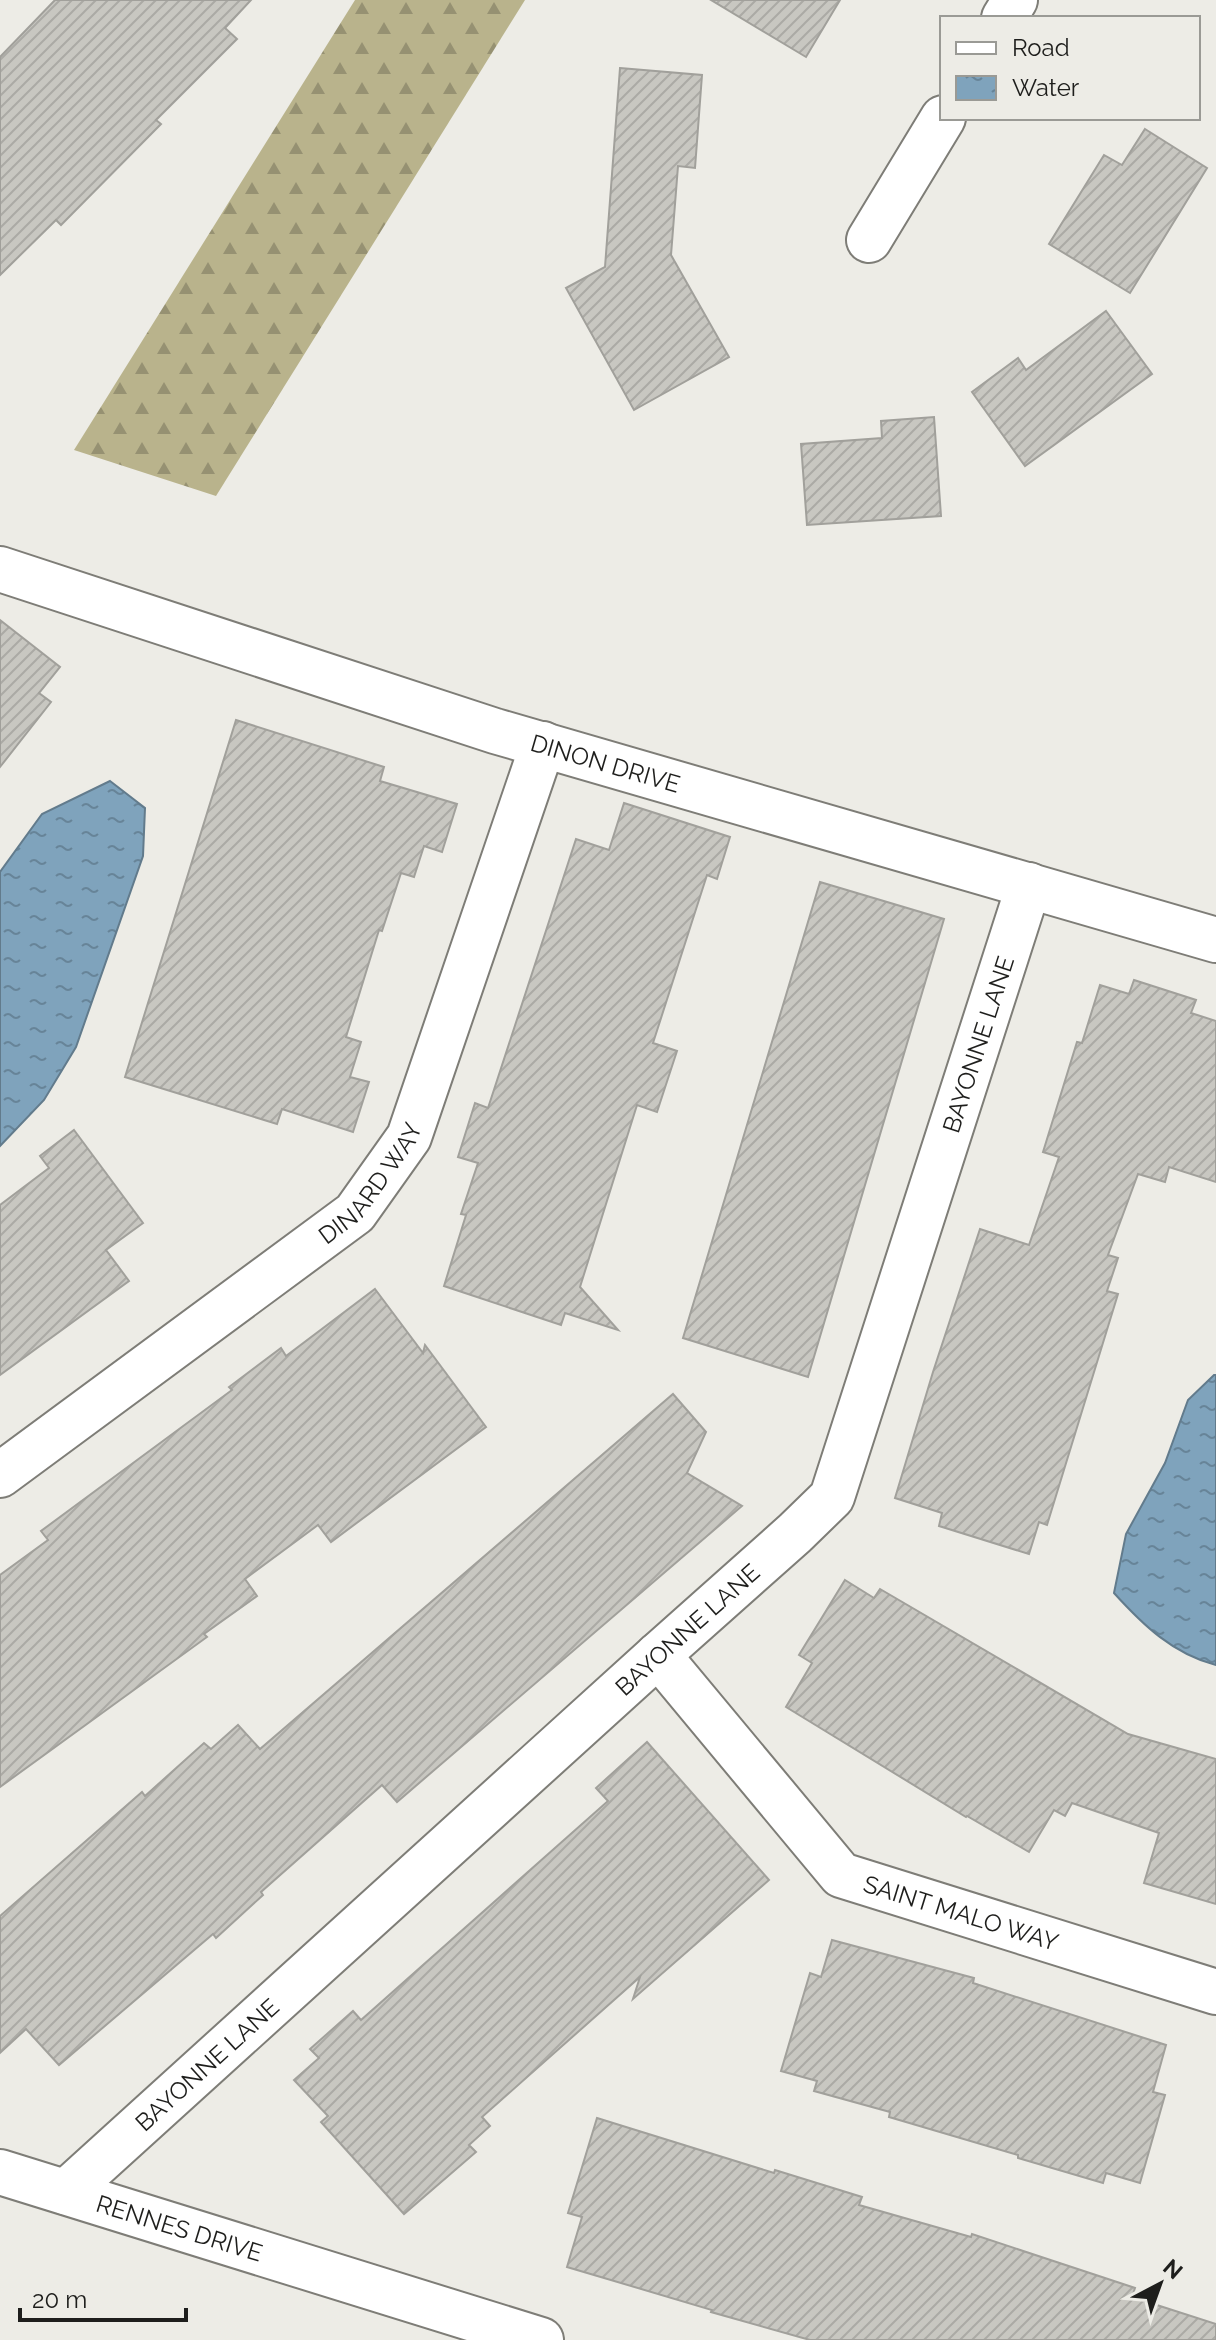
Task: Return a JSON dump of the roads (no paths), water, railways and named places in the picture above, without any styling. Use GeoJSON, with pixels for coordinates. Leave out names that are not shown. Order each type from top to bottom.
{"type":"FeatureCollection","features":[{"type":"Feature","properties":{"kind":"street"},"geometry":{"type":"LineString","coordinates":[[869,240],[942,120]]}},
{"type":"Feature","properties":{"kind":"street","name":"DINON DRIVE"},"geometry":{"type":"LineString","coordinates":[[0,569],[495,731],[1216,940]]}},
{"type":"Feature","properties":{"kind":"street","name":"DINARD WAY"},"geometry":{"type":"LineString","coordinates":[[0,1475],[355,1213],[409,1137],[543,744]]}},
{"type":"Feature","properties":{"kind":"street","name":"BAYONNE LANE"},"geometry":{"type":"LineString","coordinates":[[66,2192],[832,1497],[1029,885]]}},
{"type":"Feature","properties":{"kind":"street","name":"SAINT MALO WAY"},"geometry":{"type":"LineString","coordinates":[[658,1655],[841,1875],[1216,1992]]}},
{"type":"Feature","properties":{"kind":"street","name":"RENNES DRIVE"},"geometry":{"type":"LineString","coordinates":[[0,2172],[541,2340]]}},
{"type":"Feature","properties":{"kind":"water"},"geometry":{"type":"Polygon","coordinates":[[[110,781],[145,808],[143,856],[76,1047],[44,1100],[0,1146],[0,872],[42,814],[110,781]]]}},
{"type":"Feature","properties":{"kind":"water"},"geometry":{"type":"Polygon","coordinates":[[[1214,1375],[1216,1665],[1172,1646],[1114,1593],[1126,1534],[1165,1463],[1188,1400],[1214,1375]]]}}]}
